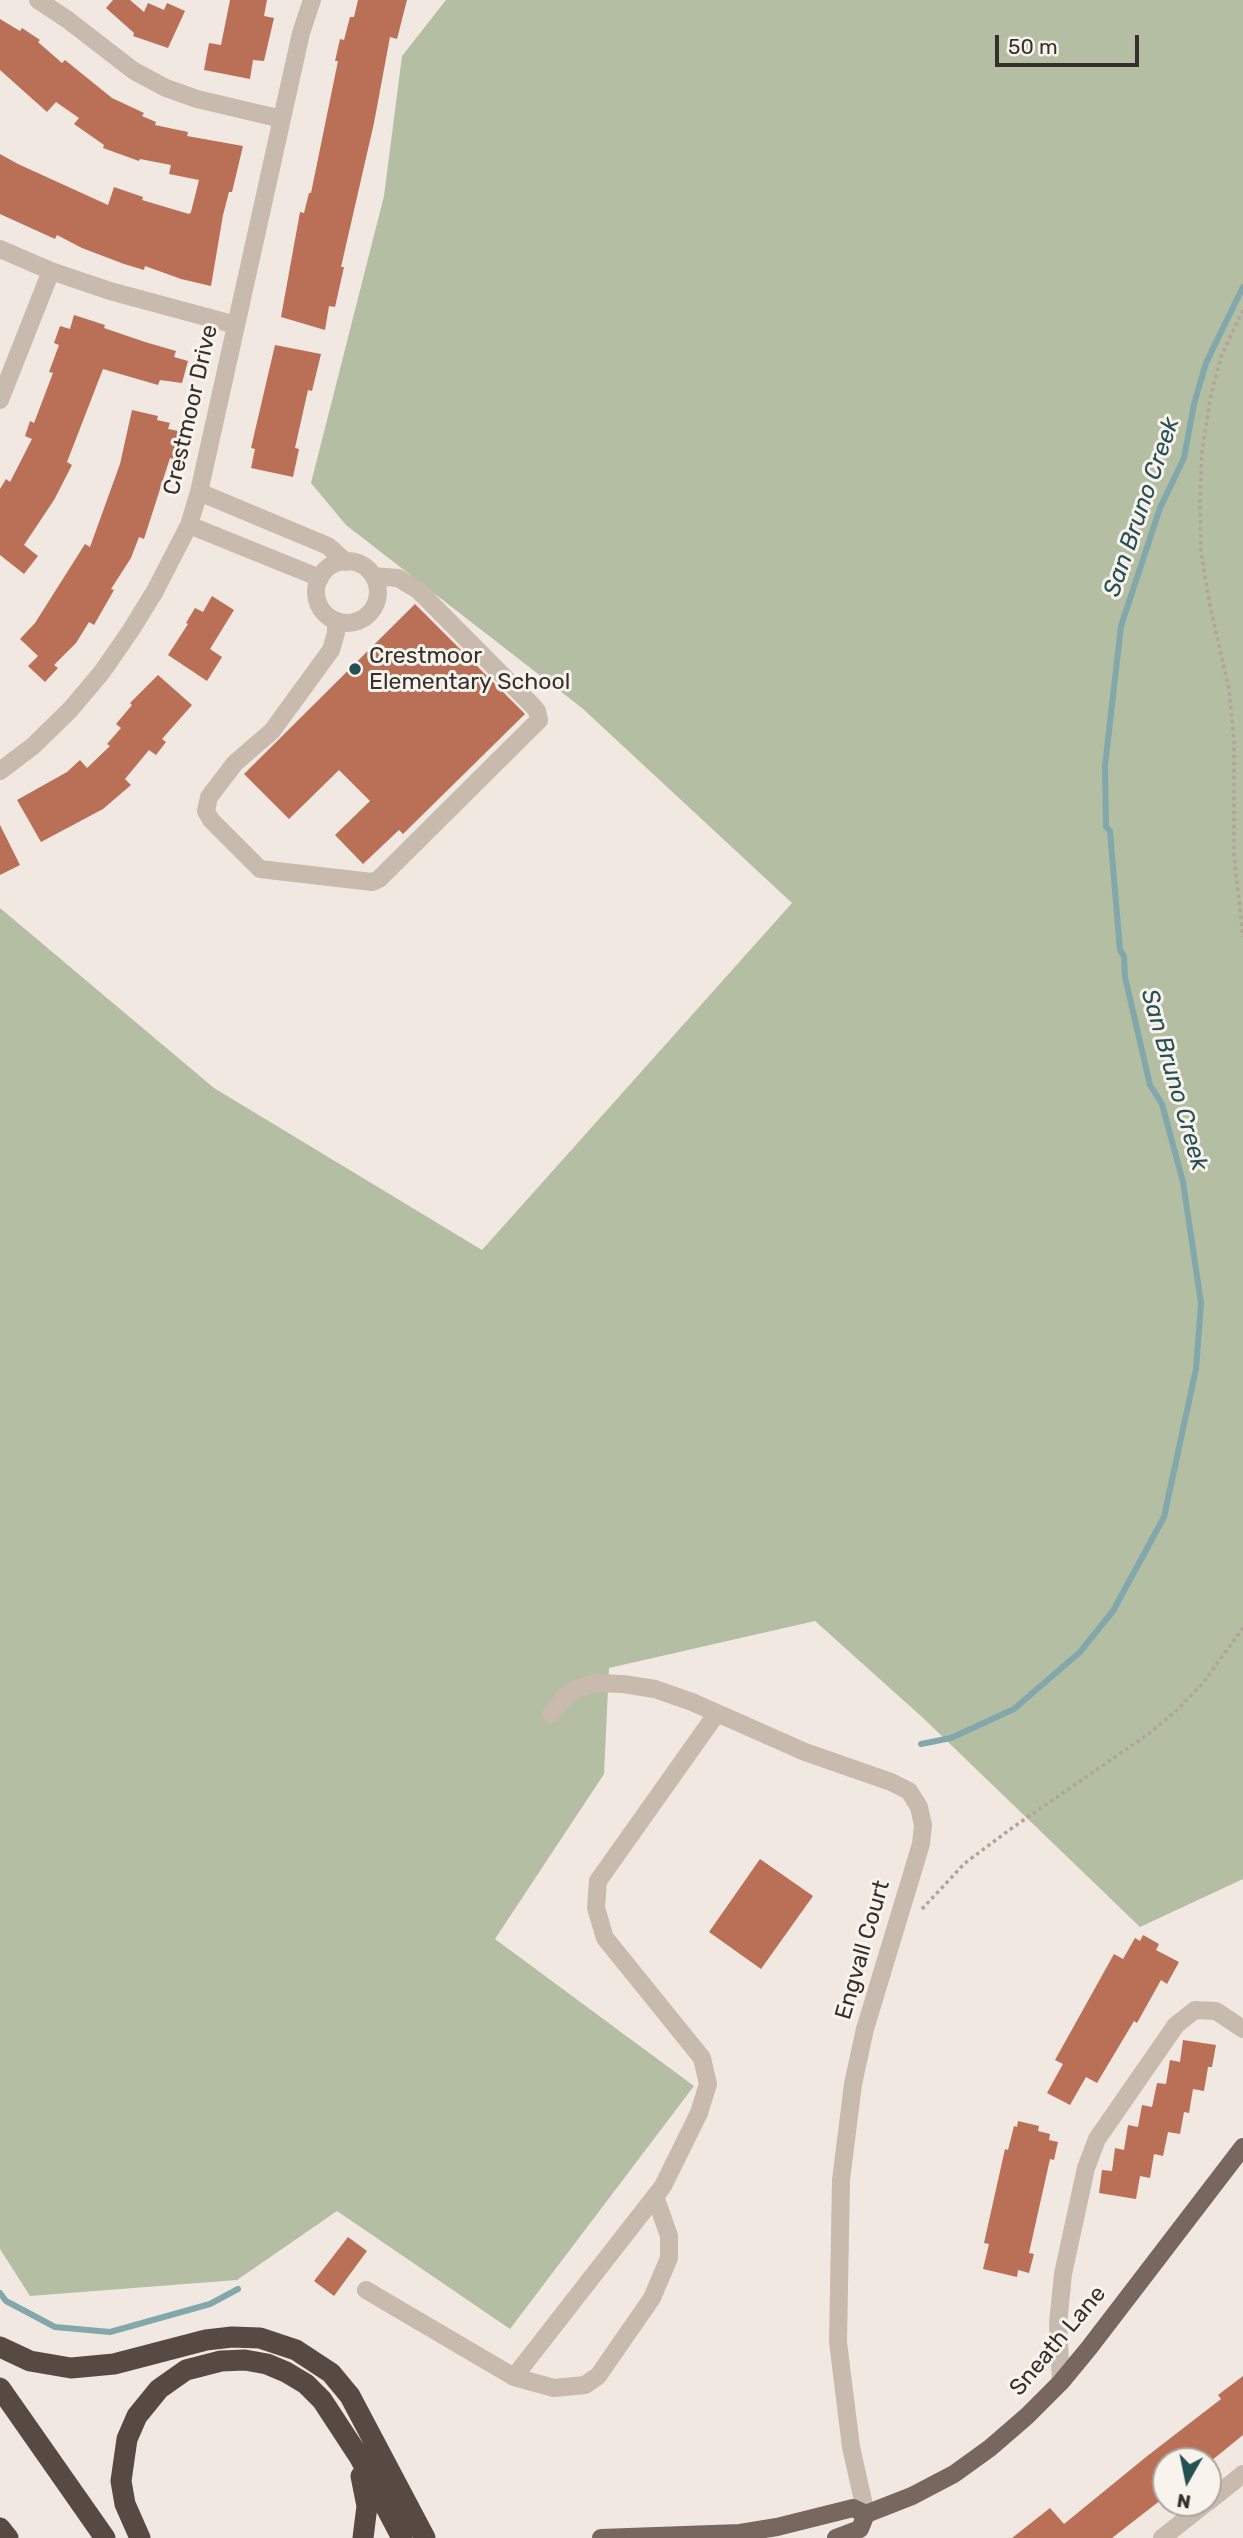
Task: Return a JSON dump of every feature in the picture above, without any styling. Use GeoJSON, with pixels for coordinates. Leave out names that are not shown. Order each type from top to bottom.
{"type":"FeatureCollection","features":[{"type":"Feature","properties":{"kind":"highway"},"geometry":{"type":"LineString","coordinates":[[0,2347],[37,2363],[71,2368],[114,2364],[206,2340],[232,2337],[260,2338],[296,2350],[331,2373],[350,2396],[425,2538]]}},
{"type":"Feature","properties":{"kind":"highway"},"geometry":{"type":"LineString","coordinates":[[140,2538],[123,2497],[121,2472],[124,2450],[137,2416],[159,2389],[176,2376],[197,2366],[245,2360],[267,2364],[286,2372],[306,2384],[322,2400],[370,2476],[402,2538]]}},
{"type":"Feature","properties":{"kind":"highway"},"geometry":{"type":"LineString","coordinates":[[0,2388],[105,2538]]}},
{"type":"Feature","properties":{"kind":"highway"},"geometry":{"type":"LineString","coordinates":[[333,2417],[364,2485],[367,2516],[363,2538]]}},
{"type":"Feature","properties":{"kind":"highway"},"geometry":{"type":"LineString","coordinates":[[0,2528],[8,2538]]}},
{"type":"Feature","properties":{"kind":"main road","name":"Sneath Lane"},"geometry":{"type":"LineString","coordinates":[[836,2538],[860,2529],[866,2514],[928,2488],[972,2462],[1015,2427],[1061,2382],[1243,2147]]}},
{"type":"Feature","properties":{"kind":"main road","name":"Sneath Lane"},"geometry":{"type":"LineString","coordinates":[[601,2538],[740,2533],[777,2527],[853,2508],[866,2514]]}},
{"type":"Feature","properties":{"kind":"street"},"geometry":{"type":"LineString","coordinates":[[38,0],[134,71],[166,88],[198,99],[282,119]]}},
{"type":"Feature","properties":{"kind":"street","name":"Crestmoor Drive"},"geometry":{"type":"LineString","coordinates":[[0,771],[33,746],[102,672],[149,600],[189,525],[199,492],[301,33],[312,0]]}},
{"type":"Feature","properties":{"kind":"street"},"geometry":{"type":"LineString","coordinates":[[0,249],[51,271],[164,308],[236,325]]}},
{"type":"Feature","properties":{"kind":"street"},"geometry":{"type":"LineString","coordinates":[[0,400],[51,271]]}},
{"type":"Feature","properties":{"kind":"street"},"geometry":{"type":"LineString","coordinates":[[199,492],[328,546],[346,562]]}},
{"type":"Feature","properties":{"kind":"street"},"geometry":{"type":"LineString","coordinates":[[189,525],[320,578]]}},
{"type":"Feature","properties":{"kind":"street"},"geometry":{"type":"LineString","coordinates":[[346,562],[362,565],[373,576],[378,595],[371,612],[355,622],[336,621],[323,612],[318,603],[317,587],[320,578],[331,566],[346,562]]}},
{"type":"Feature","properties":{"kind":"street"},"geometry":{"type":"LineString","coordinates":[[336,621],[331,650],[272,731],[235,763],[209,797],[206,811],[211,820],[260,869],[372,882],[379,879],[539,720],[533,706],[418,590],[398,578],[373,576]]}},
{"type":"Feature","properties":{"kind":"street","name":"Engvall Court"},"geometry":{"type":"LineString","coordinates":[[551,1714],[578,1688],[596,1684],[623,1684],[655,1689],[717,1713],[762,1735],[891,1782],[909,1791],[919,1807],[923,1825],[920,1844],[865,2029],[853,2084],[841,2180],[838,2342],[850,2447],[866,2514]]}},
{"type":"Feature","properties":{"kind":"street"},"geometry":{"type":"LineString","coordinates":[[514,2377],[663,2186],[699,2113],[708,2084],[702,2058],[605,1938],[596,1908],[598,1881],[717,1713]]}},
{"type":"Feature","properties":{"kind":"street"},"geometry":{"type":"LineString","coordinates":[[1061,2382],[1058,2324],[1063,2274],[1086,2168],[1097,2139],[1176,2025],[1195,2010],[1216,2011],[1243,2029]]}},
{"type":"Feature","properties":{"kind":"street"},"geometry":{"type":"LineString","coordinates":[[366,2290],[514,2377],[554,2388],[585,2385],[598,2376],[652,2298],[669,2258],[669,2236],[655,2196]]}},
{"type":"Feature","properties":{"kind":"street"},"geometry":{"type":"LineString","coordinates":[[1222,2490],[1243,2474]]}},
{"type":"Feature","properties":{"kind":"street"},"geometry":{"type":"LineString","coordinates":[[1162,2538],[1188,2517]]}},
{"type":"Feature","properties":{"kind":"path"},"geometry":{"type":"LineString","coordinates":[[1243,310],[1222,354],[1211,394],[1202,451],[1200,501],[1201,552],[1229,689],[1234,740],[1234,855],[1243,937]]}},
{"type":"Feature","properties":{"kind":"path"},"geometry":{"type":"LineString","coordinates":[[919,1911],[965,1864],[1012,1828],[1147,1735],[1176,1711],[1203,1683],[1243,1628]]}},
{"type":"Feature","properties":{"kind":"green space"},"geometry":{"type":"Polygon","coordinates":[[[446,0],[1243,0],[1243,1879],[1140,1927],[922,1717],[815,1621],[609,1668],[604,1774],[495,1939],[694,2086],[510,2329],[337,2211],[237,2280],[30,2296],[0,2249],[0,908],[214,1088],[482,1250],[792,903],[582,708],[346,525],[311,483],[384,196],[402,56],[446,0]]]}},
{"type":"Feature","properties":{"kind":"building"},"geometry":{"type":"Polygon","coordinates":[[[113,0],[130,0],[144,12],[148,3],[164,10],[167,3],[185,11],[168,48],[133,36],[134,33],[106,8],[113,0]]]}},
{"type":"Feature","properties":{"kind":"building"},"geometry":{"type":"Polygon","coordinates":[[[230,0],[267,0],[264,16],[274,18],[264,61],[253,60],[250,79],[204,70],[209,43],[221,45],[230,0]]]}},
{"type":"Feature","properties":{"kind":"building"},"geometry":{"type":"Polygon","coordinates":[[[358,0],[407,0],[397,39],[390,37],[374,123],[341,267],[344,267],[335,307],[329,306],[325,330],[281,317],[300,212],[304,213],[311,193],[338,61],[335,61],[340,39],[344,40],[358,0]]]}},
{"type":"Feature","properties":{"kind":"building"},"geometry":{"type":"Polygon","coordinates":[[[0,19],[20,31],[22,28],[40,40],[38,42],[62,63],[65,60],[112,98],[144,113],[142,116],[156,122],[155,125],[188,132],[187,136],[243,146],[232,192],[229,192],[223,215],[211,286],[145,266],[144,270],[124,264],[57,235],[55,239],[0,214],[0,154],[108,205],[114,187],[143,197],[142,200],[189,214],[199,180],[169,174],[171,165],[140,159],[139,161],[103,148],[104,145],[74,124],[79,118],[56,102],[47,112],[0,70],[0,19]]]}},
{"type":"Feature","properties":{"kind":"building"},"geometry":{"type":"Polygon","coordinates":[[[74,315],[105,325],[104,328],[176,351],[174,357],[188,361],[182,383],[160,380],[158,385],[103,369],[67,462],[72,465],[54,500],[24,545],[38,556],[24,574],[0,555],[0,489],[6,479],[10,482],[32,439],[25,436],[30,421],[34,423],[53,373],[49,372],[59,345],[54,343],[60,326],[70,329],[74,315]]]}},
{"type":"Feature","properties":{"kind":"building"},"geometry":{"type":"Polygon","coordinates":[[[275,345],[321,354],[312,391],[308,390],[295,448],[299,449],[293,477],[251,468],[255,449],[251,448],[275,345]]]}},
{"type":"Feature","properties":{"kind":"building"},"geometry":{"type":"Polygon","coordinates":[[[132,410],[158,416],[157,420],[170,423],[168,429],[179,431],[173,459],[170,458],[144,539],[139,537],[131,558],[111,589],[114,590],[94,625],[89,622],[76,643],[54,665],[58,668],[45,682],[28,666],[38,656],[20,639],[35,623],[85,544],[90,547],[120,464],[132,410]]]}},
{"type":"Feature","properties":{"kind":"building"},"geometry":{"type":"Polygon","coordinates":[[[212,596],[234,610],[210,649],[222,657],[207,681],[168,655],[195,608],[203,612],[212,596]]]}},
{"type":"Feature","properties":{"kind":"building"},"geometry":{"type":"Polygon","coordinates":[[[415,604],[525,714],[403,834],[399,830],[363,864],[335,835],[370,801],[339,770],[289,819],[244,774],[415,604]]]}},
{"type":"Feature","properties":{"kind":"building"},"geometry":{"type":"Polygon","coordinates":[[[158,675],[192,705],[162,739],[166,742],[156,755],[149,750],[125,779],[131,785],[103,809],[41,842],[17,800],[67,772],[80,760],[87,768],[110,746],[107,744],[121,728],[116,724],[132,705],[130,703],[158,675]]]}},
{"type":"Feature","properties":{"kind":"building"},"geometry":{"type":"Polygon","coordinates":[[[0,825],[20,865],[0,875],[0,825]]]}},
{"type":"Feature","properties":{"kind":"building"},"geometry":{"type":"Polygon","coordinates":[[[760,1859],[813,1896],[761,1969],[709,1932],[760,1859]]]}},
{"type":"Feature","properties":{"kind":"building"},"geometry":{"type":"Polygon","coordinates":[[[1143,1935],[1159,1944],[1156,1950],[1179,1962],[1167,1984],[1161,1980],[1137,2023],[1134,2021],[1097,2083],[1086,2077],[1070,2105],[1047,2093],[1063,2064],[1055,2060],[1114,1954],[1123,1959],[1135,1938],[1140,1941],[1143,1935]]]}},
{"type":"Feature","properties":{"kind":"building"},"geometry":{"type":"Polygon","coordinates":[[[1183,2040],[1216,2045],[1212,2067],[1208,2067],[1204,2091],[1193,2089],[1189,2113],[1184,2112],[1180,2134],[1168,2132],[1163,2156],[1154,2154],[1150,2178],[1140,2176],[1136,2199],[1099,2193],[1102,2170],[1112,2171],[1115,2148],[1124,2150],[1128,2125],[1138,2127],[1142,2105],[1152,2107],[1157,2083],[1166,2084],[1170,2060],[1180,2062],[1183,2040]]]}},
{"type":"Feature","properties":{"kind":"building"},"geometry":{"type":"Polygon","coordinates":[[[1018,2121],[1039,2126],[1038,2131],[1050,2134],[1049,2140],[1058,2142],[1054,2160],[1050,2159],[1029,2253],[1034,2254],[1029,2273],[1018,2270],[1017,2277],[983,2269],[989,2244],[984,2243],[1005,2149],[1008,2150],[1014,2126],[1017,2127],[1018,2121]]]}},
{"type":"Feature","properties":{"kind":"building"},"geometry":{"type":"Polygon","coordinates":[[[348,2237],[367,2251],[334,2296],[314,2281],[348,2237]]]}},
{"type":"Feature","properties":{"kind":"building"},"geometry":{"type":"Polygon","coordinates":[[[1243,2376],[1243,2435],[1222,2452],[1222,2447],[1159,2447],[1221,2399],[1218,2395],[1243,2376]]]}},
{"type":"Feature","properties":{"kind":"building"},"geometry":{"type":"Polygon","coordinates":[[[1152,2452],[1152,2507],[1112,2538],[1012,2538],[1050,2508],[1064,2524],[1152,2452]]]}},
{"type":"Feature","properties":{"kind":"waterway","name":"San Bruno Creek"},"geometry":{"type":"LineString","coordinates":[[921,1744],[951,1738],[1014,1709],[1080,1652],[1113,1611],[1164,1517],[1196,1369],[1201,1303],[1183,1182],[1162,1104],[1150,1085],[1125,977],[1124,956],[1120,950],[1110,831],[1106,827],[1105,766],[1121,626],[1160,508],[1184,458],[1194,404],[1206,363],[1243,287]]}},
{"type":"Feature","properties":{"kind":"waterway","name":"San Bruno Creek"},"geometry":{"type":"LineString","coordinates":[[0,2293],[6,2301],[55,2327],[110,2332],[210,2304],[238,2289]]}},
{"type":"Feature","properties":{"kind":"place","name":"Crestmoor Elementary School"},"geometry":{"type":"Point","coordinates":[355,669]}}]}
